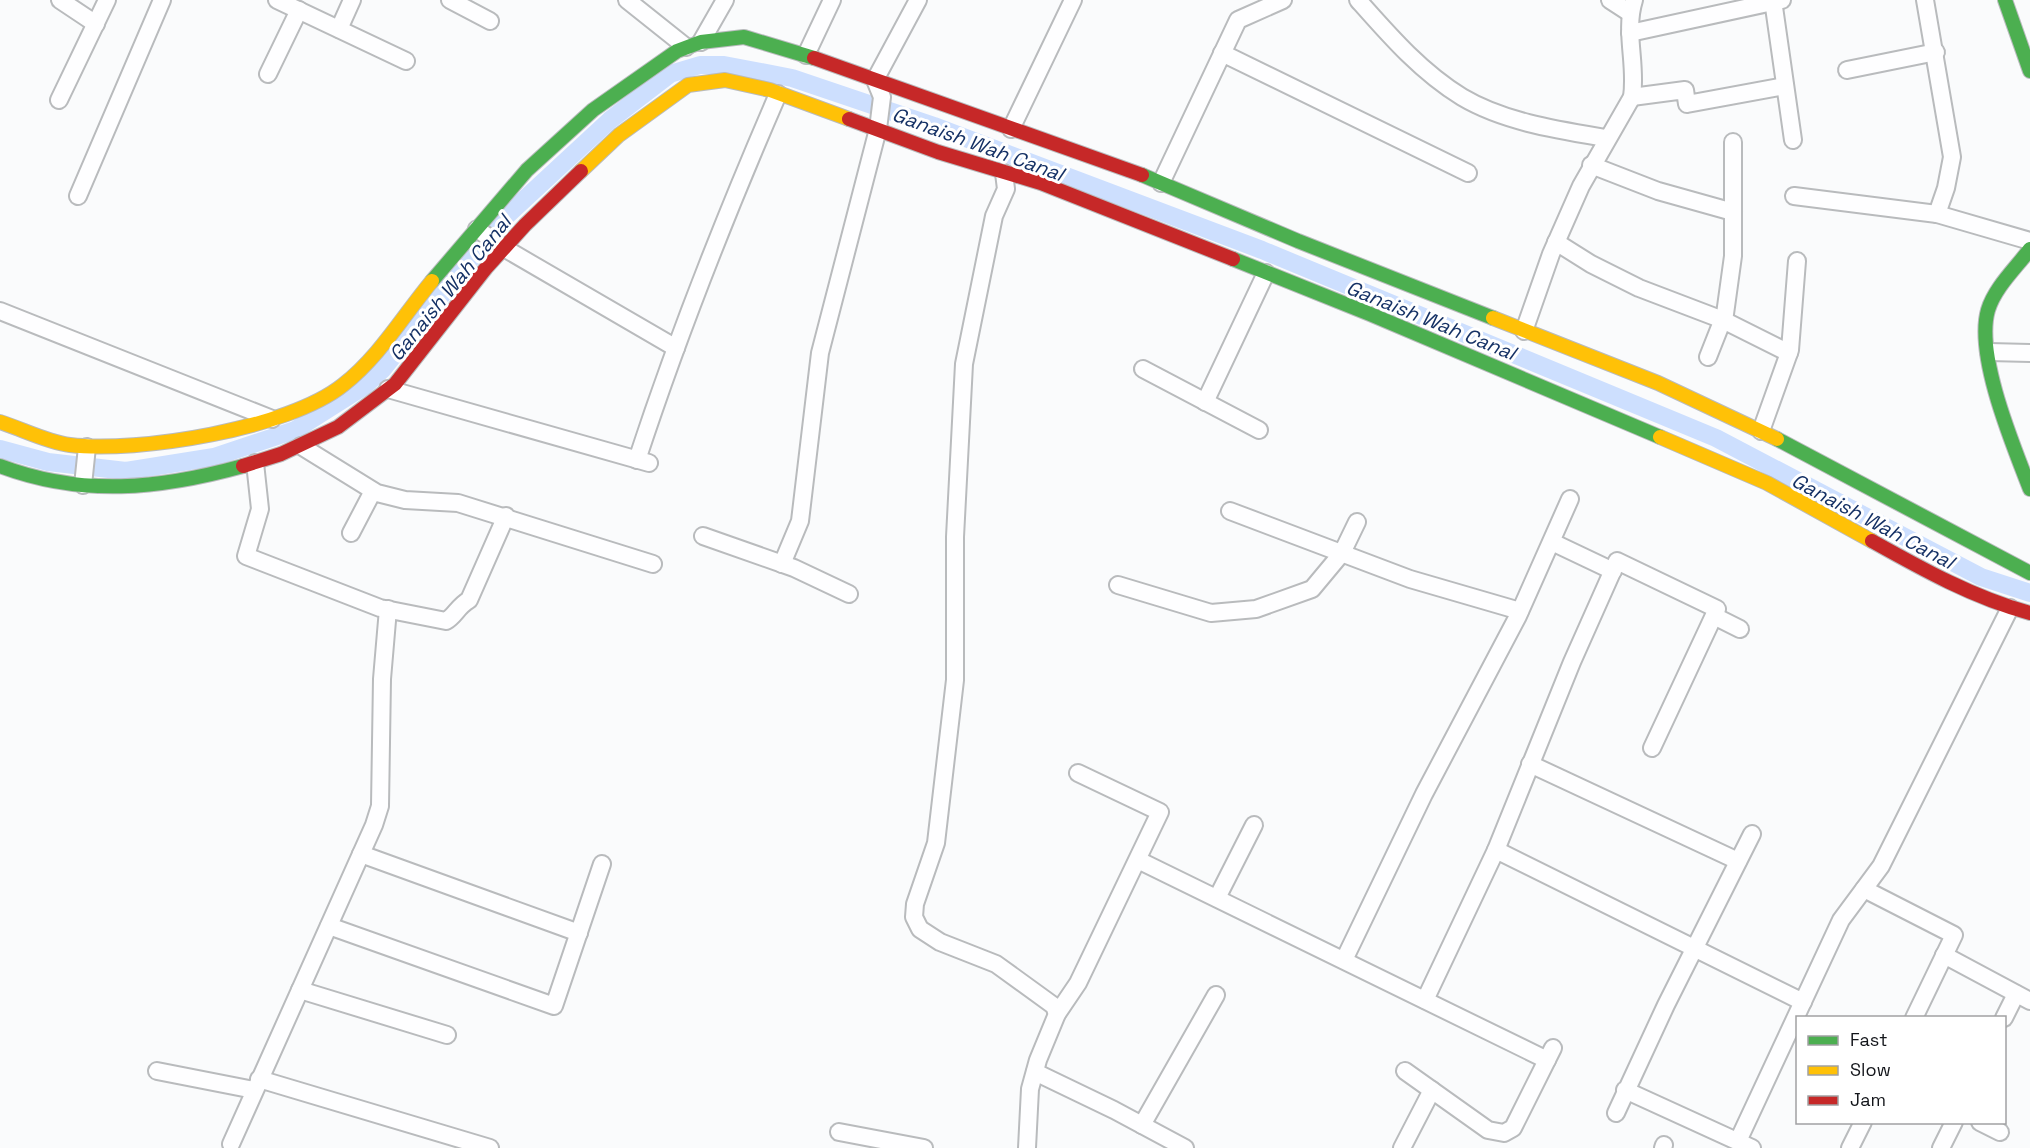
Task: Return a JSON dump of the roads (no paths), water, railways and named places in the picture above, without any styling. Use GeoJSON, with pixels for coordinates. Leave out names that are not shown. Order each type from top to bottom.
{"type":"FeatureCollection","features":[{"type":"Feature","properties":{"kind":"street"},"geometry":{"type":"LineString","coordinates":[[60,0],[96,24]]}},
{"type":"Feature","properties":{"kind":"street"},"geometry":{"type":"LineString","coordinates":[[59,100],[107,0]]}},
{"type":"Feature","properties":{"kind":"street"},"geometry":{"type":"LineString","coordinates":[[78,196],[162,0]]}},
{"type":"Feature","properties":{"kind":"street"},"geometry":{"type":"LineString","coordinates":[[277,0],[406,62]]}},
{"type":"Feature","properties":{"kind":"street"},"geometry":{"type":"LineString","coordinates":[[339,29],[352,0]]}},
{"type":"Feature","properties":{"kind":"street"},"geometry":{"type":"LineString","coordinates":[[450,0],[490,21]]}},
{"type":"Feature","properties":{"kind":"street"},"geometry":{"type":"LineString","coordinates":[[627,0],[694,45]]}},
{"type":"Feature","properties":{"kind":"street"},"geometry":{"type":"LineString","coordinates":[[694,45],[725,0]]}},
{"type":"Feature","properties":{"kind":"street"},"geometry":{"type":"LineString","coordinates":[[806,55],[832,0]]}},
{"type":"Feature","properties":{"kind":"street"},"geometry":{"type":"LineString","coordinates":[[875,80],[918,0]]}},
{"type":"Feature","properties":{"kind":"street"},"geometry":{"type":"LineString","coordinates":[[1011,129],[1073,0]]}},
{"type":"Feature","properties":{"kind":"street"},"geometry":{"type":"LineString","coordinates":[[1161,183],[1238,20],[1283,0]]}},
{"type":"Feature","properties":{"kind":"street"},"geometry":{"type":"LineString","coordinates":[[1358,0],[1396,43],[1462,97],[1506,116],[1606,138]]}},
{"type":"Feature","properties":{"kind":"street"},"geometry":{"type":"LineString","coordinates":[[1524,331],[1556,242],[1591,165],[1632,97],[1634,80],[1630,33],[1632,7],[1610,0]]}},
{"type":"Feature","properties":{"kind":"street"},"geometry":{"type":"LineString","coordinates":[[1925,0],[1936,52],[1944,121],[1952,157],[1946,188],[1937,214]]}},
{"type":"Feature","properties":{"kind":"street"},"geometry":{"type":"LineString","coordinates":[[2005,0],[2030,72]]}},
{"type":"Feature","properties":{"kind":"street"},"geometry":{"type":"LineString","coordinates":[[1630,33],[1776,1],[1793,140]]}},
{"type":"Feature","properties":{"kind":"street"},"geometry":{"type":"LineString","coordinates":[[268,74],[299,10]]}},
{"type":"Feature","properties":{"kind":"street"},"geometry":{"type":"LineString","coordinates":[[0,422],[87,452],[159,445],[272,419],[300,410],[342,386],[378,351],[419,297],[479,230],[527,170],[593,110],[653,66],[694,45],[744,37],[806,55],[1161,183],[1298,242],[1658,383],[1761,431],[2030,573]]}},
{"type":"Feature","properties":{"kind":"street"},"geometry":{"type":"LineString","coordinates":[[1847,70],[1936,52]]}},
{"type":"Feature","properties":{"kind":"street"},"geometry":{"type":"LineString","coordinates":[[1222,53],[1467,173]]}},
{"type":"Feature","properties":{"kind":"street"},"geometry":{"type":"LineString","coordinates":[[0,466],[35,479],[83,481],[117,488],[160,484],[201,478],[255,463],[301,446],[338,427],[388,389],[417,358],[501,246],[619,135],[687,85],[725,80],[877,125],[1004,173],[1041,183],[1266,273],[1757,478],[1916,566],[2010,608],[2030,613]]}},
{"type":"Feature","properties":{"kind":"street"},"geometry":{"type":"LineString","coordinates":[[782,564],[800,521],[820,353],[877,125],[882,97],[875,80]]}},
{"type":"Feature","properties":{"kind":"street"},"geometry":{"type":"LineString","coordinates":[[1632,97],[1684,90],[1687,104],[1785,86]]}},
{"type":"Feature","properties":{"kind":"street"},"geometry":{"type":"LineString","coordinates":[[388,389],[643,461],[676,348],[723,222],[778,94]]}},
{"type":"Feature","properties":{"kind":"street"},"geometry":{"type":"LineString","coordinates":[[1708,357],[1723,320],[1733,256],[1733,142]]}},
{"type":"Feature","properties":{"kind":"street"},"geometry":{"type":"LineString","coordinates":[[1591,165],[1658,191],[1733,212]]}},
{"type":"Feature","properties":{"kind":"street"},"geometry":{"type":"LineString","coordinates":[[1004,173],[1006,189],[994,216],[964,364],[955,537],[955,680],[936,843],[915,904],[914,917],[920,929],[940,942],[996,964],[1054,1006],[1057,1014]]}},
{"type":"Feature","properties":{"kind":"street"},"geometry":{"type":"LineString","coordinates":[[1794,196],[1937,214],[2030,241]]}},
{"type":"Feature","properties":{"kind":"street"},"geometry":{"type":"LineString","coordinates":[[479,230],[501,246],[676,348]]}},
{"type":"Feature","properties":{"kind":"street"},"geometry":{"type":"LineString","coordinates":[[1556,242],[1591,264],[1639,288],[1723,320],[1789,353]]}},
{"type":"Feature","properties":{"kind":"street"},"geometry":{"type":"LineString","coordinates":[[2028,479],[1998,399],[1986,329],[1989,310],[2030,249]]}},
{"type":"Feature","properties":{"kind":"street"},"geometry":{"type":"LineString","coordinates":[[1761,431],[1789,353],[1797,261]]}},
{"type":"Feature","properties":{"kind":"street"},"geometry":{"type":"LineString","coordinates":[[1205,402],[1266,273]]}},
{"type":"Feature","properties":{"kind":"street"},"geometry":{"type":"LineString","coordinates":[[0,311],[272,419]]}},
{"type":"Feature","properties":{"kind":"street"},"geometry":{"type":"LineString","coordinates":[[1989,352],[2030,353]]}},
{"type":"Feature","properties":{"kind":"street"},"geometry":{"type":"LineString","coordinates":[[1143,369],[1259,430]]}},
{"type":"Feature","properties":{"kind":"street"},"geometry":{"type":"LineString","coordinates":[[301,446],[373,491],[405,500],[458,503],[506,516],[653,564]]}},
{"type":"Feature","properties":{"kind":"street"},"geometry":{"type":"LineString","coordinates":[[83,481],[87,452]]}},
{"type":"Feature","properties":{"kind":"street"},"geometry":{"type":"LineString","coordinates":[[255,463],[260,509],[246,556],[387,609],[446,621],[451,618],[458,606],[469,600],[506,516]]}},
{"type":"Feature","properties":{"kind":"street"},"geometry":{"type":"LineString","coordinates":[[351,533],[373,491]]}},
{"type":"Feature","properties":{"kind":"street"},"geometry":{"type":"LineString","coordinates":[[1344,960],[1424,794],[1520,611],[1570,499]]}},
{"type":"Feature","properties":{"kind":"street"},"geometry":{"type":"LineString","coordinates":[[1230,511],[1410,579],[1520,611]]}},
{"type":"Feature","properties":{"kind":"street"},"geometry":{"type":"LineString","coordinates":[[1118,585],[1211,613],[1256,609],[1312,589],[1342,553],[1357,522]]}},
{"type":"Feature","properties":{"kind":"street"},"geometry":{"type":"LineString","coordinates":[[703,536],[782,564],[849,594]]}},
{"type":"Feature","properties":{"kind":"street"},"geometry":{"type":"LineString","coordinates":[[1552,542],[1613,571]]}},
{"type":"Feature","properties":{"kind":"street"},"geometry":{"type":"LineString","coordinates":[[1425,1000],[1496,849],[1617,561],[1717,609],[1652,748]]}},
{"type":"Feature","properties":{"kind":"street"},"geometry":{"type":"LineString","coordinates":[[1797,1016],[1841,920],[1881,866],[2010,608]]}},
{"type":"Feature","properties":{"kind":"street"},"geometry":{"type":"LineString","coordinates":[[231,1144],[361,854],[380,806],[382,679],[387,609]]}},
{"type":"Feature","properties":{"kind":"street"},"geometry":{"type":"LineString","coordinates":[[1714,616],[1740,629]]}},
{"type":"Feature","properties":{"kind":"street"},"geometry":{"type":"LineString","coordinates":[[1530,764],[1738,861]]}},
{"type":"Feature","properties":{"kind":"street"},"geometry":{"type":"LineString","coordinates":[[1027,1148],[1030,1089],[1057,1014],[1078,983],[1160,812],[1078,772]]}},
{"type":"Feature","properties":{"kind":"street"},"geometry":{"type":"LineString","coordinates":[[1217,898],[1254,825]]}},
{"type":"Feature","properties":{"kind":"street"},"geometry":{"type":"LineString","coordinates":[[1616,1113],[1694,948],[1752,834]]}},
{"type":"Feature","properties":{"kind":"street"},"geometry":{"type":"LineString","coordinates":[[1496,849],[1803,1002]]}},
{"type":"Feature","properties":{"kind":"street"},"geometry":{"type":"LineString","coordinates":[[361,854],[579,933]]}},
{"type":"Feature","properties":{"kind":"street"},"geometry":{"type":"LineString","coordinates":[[1138,860],[1425,1000],[1550,1054],[1513,1128],[1504,1133],[1488,1130],[1405,1071]]}},
{"type":"Feature","properties":{"kind":"street"},"geometry":{"type":"LineString","coordinates":[[329,926],[554,1006],[602,864]]}},
{"type":"Feature","properties":{"kind":"street"},"geometry":{"type":"LineString","coordinates":[[1864,889],[1954,935],[1914,1016]]}},
{"type":"Feature","properties":{"kind":"street"},"geometry":{"type":"LineString","coordinates":[[1944,955],[2023,998],[2005,1016]]}},
{"type":"Feature","properties":{"kind":"street"},"geometry":{"type":"LineString","coordinates":[[300,990],[447,1035]]}},
{"type":"Feature","properties":{"kind":"street"},"geometry":{"type":"LineString","coordinates":[[1142,1125],[1216,995]]}},
{"type":"Feature","properties":{"kind":"street"},"geometry":{"type":"LineString","coordinates":[[1625,1090],[1745,1145],[1796,1019]]}},
{"type":"Feature","properties":{"kind":"street"},"geometry":{"type":"LineString","coordinates":[[157,1071],[257,1084],[490,1148]]}},
{"type":"Feature","properties":{"kind":"street"},"geometry":{"type":"LineString","coordinates":[[1035,1072],[1185,1148]]}},
{"type":"Feature","properties":{"kind":"street"},"geometry":{"type":"LineString","coordinates":[[1402,1148],[1432,1090]]}},
{"type":"Feature","properties":{"kind":"street"},"geometry":{"type":"LineString","coordinates":[[1850,1148],[1862,1124]]}},
{"type":"Feature","properties":{"kind":"street"},"geometry":{"type":"LineString","coordinates":[[1941,1148],[1953,1124]]}},
{"type":"Feature","properties":{"kind":"street"},"geometry":{"type":"LineString","coordinates":[[1984,1124],[2000,1132]]}},
{"type":"Feature","properties":{"kind":"street"},"geometry":{"type":"LineString","coordinates":[[839,1132],[924,1148]]}},
{"type":"Feature","properties":{"kind":"waterway","name":"Ganaish Wah Canal"},"geometry":{"type":"LineString","coordinates":[[0,449],[48,462],[126,471],[214,457],[295,430],[363,387],[383,369],[501,221],[610,120],[670,74],[700,65],[724,65],[792,78],[934,126],[1262,250],[1716,438],[1981,577],[2030,593]]}}]}
